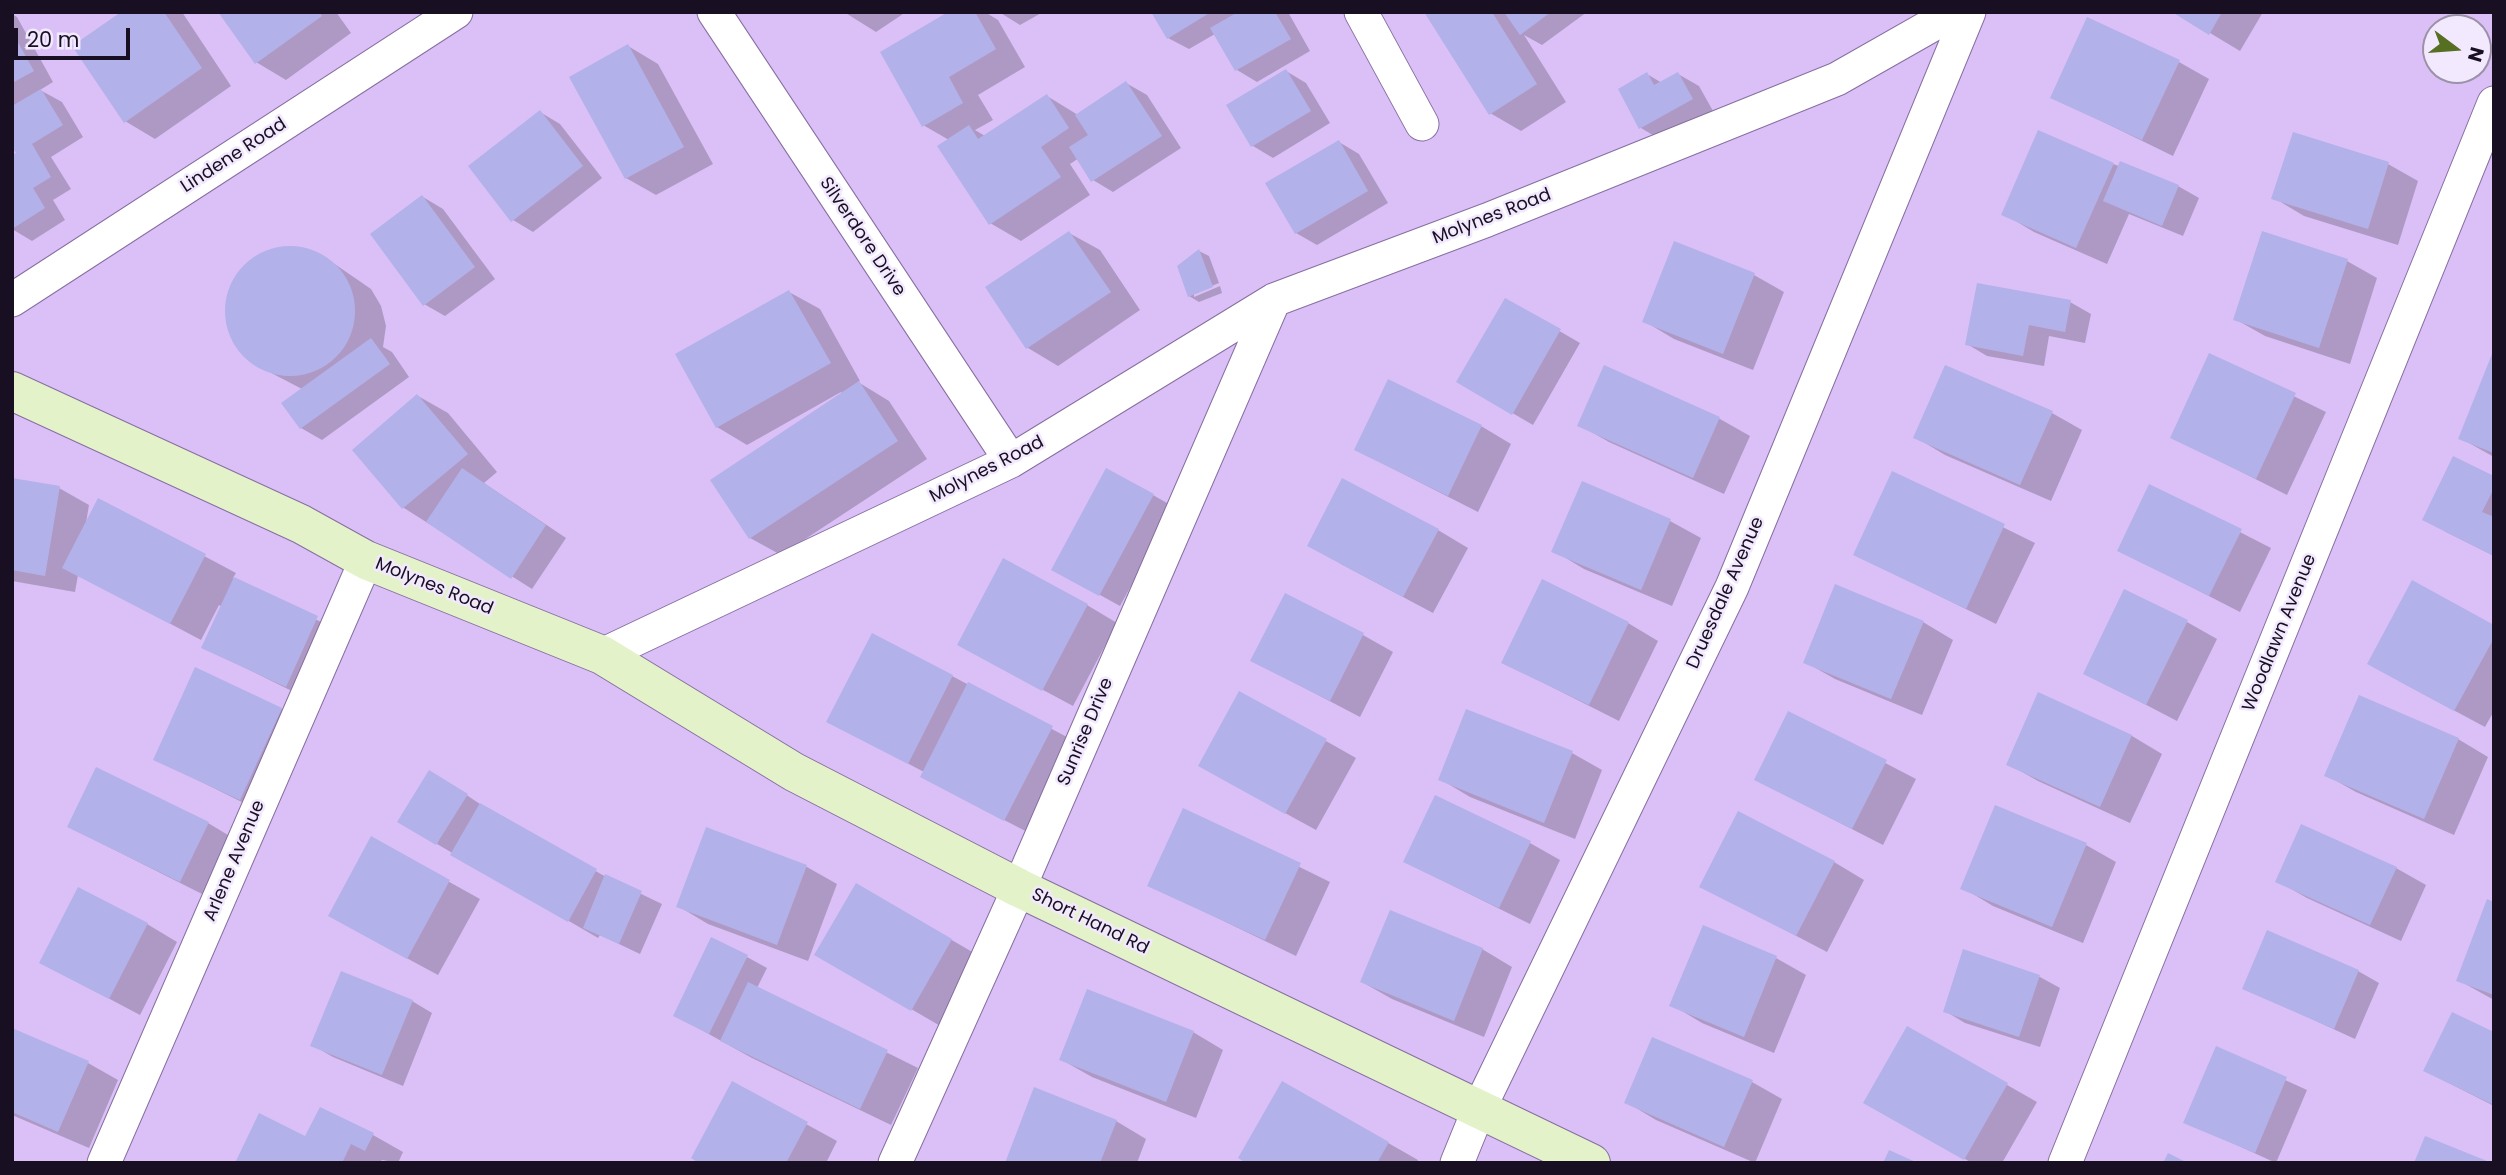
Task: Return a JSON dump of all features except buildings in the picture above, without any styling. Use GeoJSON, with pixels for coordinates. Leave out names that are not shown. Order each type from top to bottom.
{"type":"FeatureCollection","features":[{"type":"Feature","properties":{"kind":"main road","name":"Molynes Road"},"geometry":{"type":"LineString","coordinates":[[12,391],[301,524],[366,560],[602,655]]}},
{"type":"Feature","properties":{"kind":"main road","name":"Short Hand Rd"},"geometry":{"type":"LineString","coordinates":[[602,655],[794,772],[1019,888],[1591,1163]]}},
{"type":"Feature","properties":{"kind":"street","name":"Lindene Road"},"geometry":{"type":"LineString","coordinates":[[12,300],[456,12]]}},
{"type":"Feature","properties":{"kind":"street","name":"Silverdore Drive"},"geometry":{"type":"LineString","coordinates":[[713,12],[1011,461]]}},
{"type":"Feature","properties":{"kind":"street"},"geometry":{"type":"LineString","coordinates":[[1360,12],[1422,124]]}},
{"type":"Feature","properties":{"kind":"street","name":"Molynes Road"},"geometry":{"type":"LineString","coordinates":[[602,655],[1011,461],[1274,300],[1487,220],[1837,79],[1955,12]]}},
{"type":"Feature","properties":{"kind":"street","name":"Druesdale Avenue"},"geometry":{"type":"LineString","coordinates":[[1457,1163],[1479,1109],[1732,587],[1969,12]]}},
{"type":"Feature","properties":{"kind":"street","name":"Woodlawn Avenue"},"geometry":{"type":"LineString","coordinates":[[2065,1163],[2494,103]]}},
{"type":"Feature","properties":{"kind":"street","name":"Sunrise Drive"},"geometry":{"type":"LineString","coordinates":[[895,1163],[1019,888],[1274,300]]}},
{"type":"Feature","properties":{"kind":"street","name":"Arlene Avenue"},"geometry":{"type":"LineString","coordinates":[[104,1163],[366,560]]}}]}
